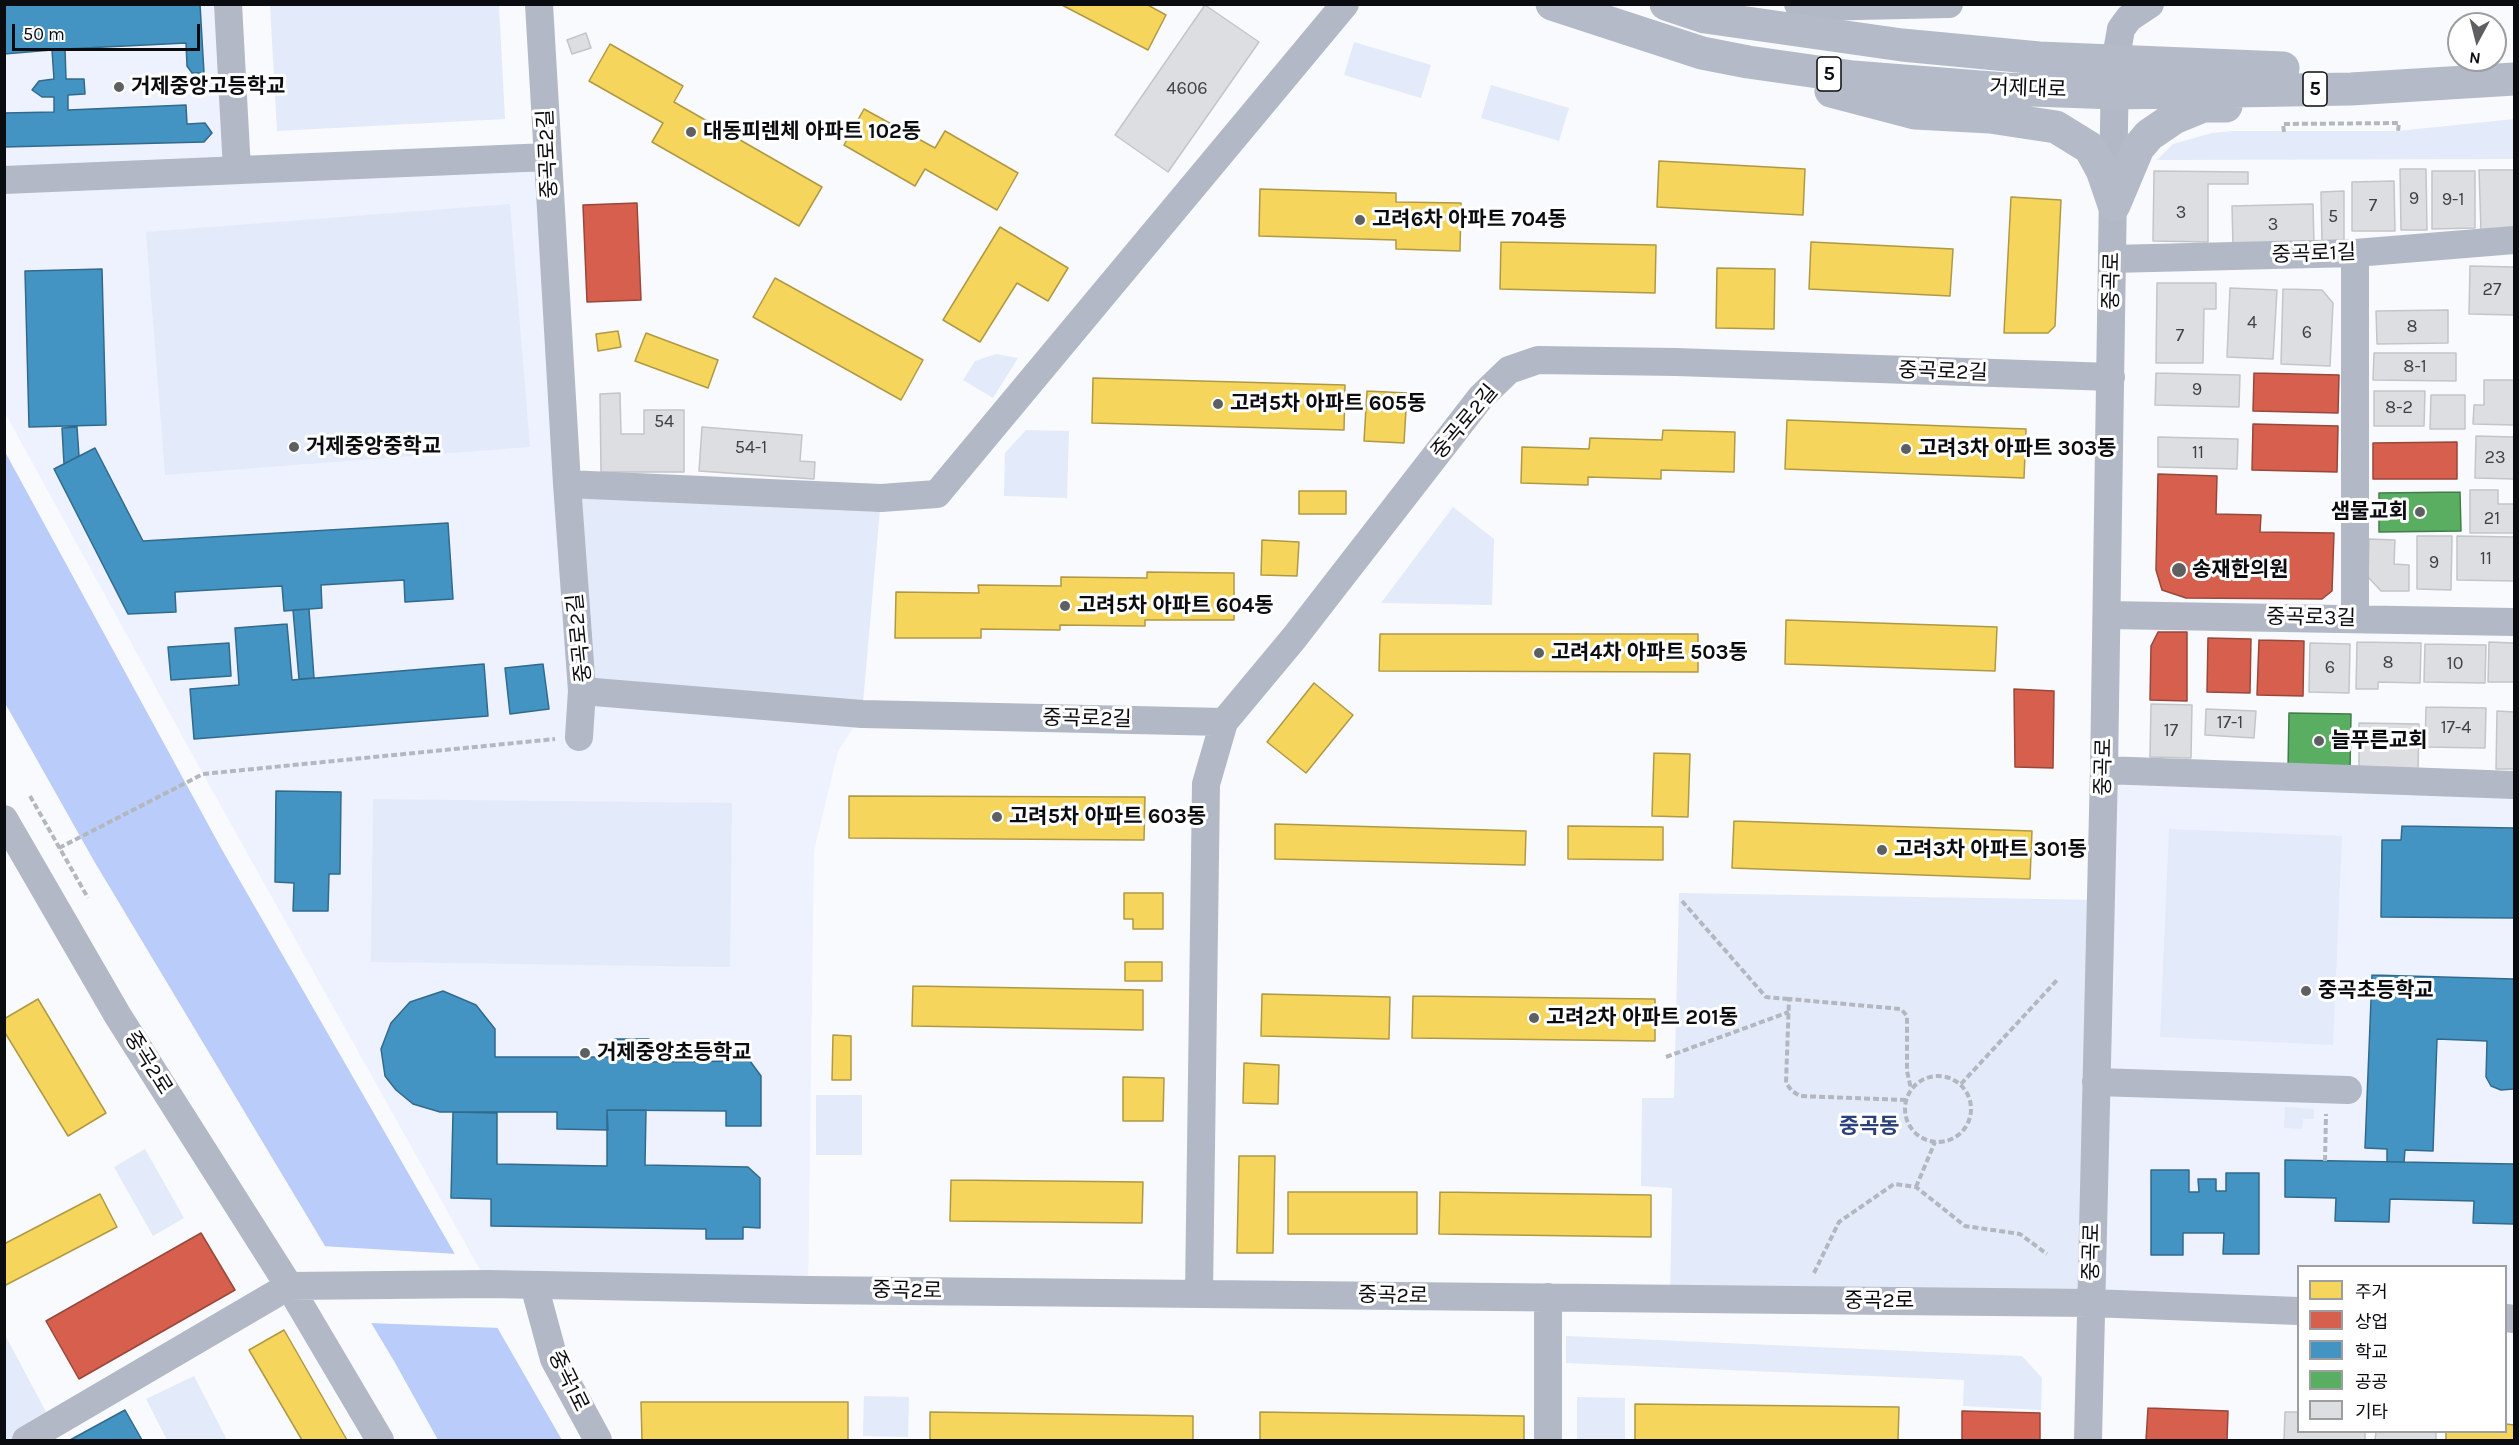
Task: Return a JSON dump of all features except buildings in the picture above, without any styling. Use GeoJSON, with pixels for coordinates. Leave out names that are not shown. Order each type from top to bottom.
{"type":"FeatureCollection","features":[{"type":"Feature","properties":{"kind":"main road","name":"거제대로"},"geometry":{"type":"LineString","coordinates":[[1552,4],[1702,53],[1748,62],[1853,77],[2005,89],[2115,78],[2344,70],[2447,62]]}},
{"type":"Feature","properties":{"kind":"main road","name":"거제대로"},"geometry":{"type":"LineString","coordinates":[[1666,4],[1705,17],[1854,39],[2039,58],[2115,78],[2351,88],[2514,79]]}},
{"type":"Feature","properties":{"kind":"main road"},"geometry":{"type":"LineString","coordinates":[[1748,62],[1794,81],[1916,112],[1990,117],[2056,127],[2090,148],[2102,170],[2114,205]]}},
{"type":"Feature","properties":{"kind":"main road"},"geometry":{"type":"LineString","coordinates":[[2114,205],[2138,148],[2149,135],[2174,118],[2203,106],[2514,96]]}},
{"type":"Feature","properties":{"kind":"street"},"geometry":{"type":"LineString","coordinates":[[228,4],[237,170]]}},
{"type":"Feature","properties":{"kind":"street","name":"중곡로2길"},"geometry":{"type":"LineString","coordinates":[[539,4],[567,484],[582,691],[862,714],[1224,722],[1301,629],[1481,397],[1509,370],[1538,360],[1676,362],[2111,377]]}},
{"type":"Feature","properties":{"kind":"street"},"geometry":{"type":"LineString","coordinates":[[567,484],[881,498],[937,494],[1345,4]]}},
{"type":"Feature","properties":{"kind":"street"},"geometry":{"type":"LineString","coordinates":[[1798,4],[1813,7],[1949,4]]}},
{"type":"Feature","properties":{"kind":"street","name":"중곡로"},"geometry":{"type":"LineString","coordinates":[[2088,1440],[2104,770],[2115,78],[2121,29],[2129,18],[2150,4]]}},
{"type":"Feature","properties":{"kind":"street"},"geometry":{"type":"LineString","coordinates":[[4,180],[548,157]]}},
{"type":"Feature","properties":{"kind":"street","name":"중곡로1길"},"geometry":{"type":"LineString","coordinates":[[2112,259],[2355,253],[2514,240]]}},
{"type":"Feature","properties":{"kind":"street"},"geometry":{"type":"LineString","coordinates":[[2355,253],[2355,619]]}},
{"type":"Feature","properties":{"kind":"street","name":"중곡로3길"},"geometry":{"type":"LineString","coordinates":[[2107,615],[2514,622]]}},
{"type":"Feature","properties":{"kind":"street"},"geometry":{"type":"LineString","coordinates":[[579,737],[582,691]]}},
{"type":"Feature","properties":{"kind":"street"},"geometry":{"type":"LineString","coordinates":[[1199,1294],[1206,784],[1224,722]]}},
{"type":"Feature","properties":{"kind":"street"},"geometry":{"type":"LineString","coordinates":[[2104,770],[2514,785]]}},
{"type":"Feature","properties":{"kind":"street","name":"중곡2로"},"geometry":{"type":"LineString","coordinates":[[9,835],[118,1016],[298,1286],[380,1440]]}},
{"type":"Feature","properties":{"kind":"street"},"geometry":{"type":"LineString","coordinates":[[2096,1082],[2337,1090]]}},
{"type":"Feature","properties":{"kind":"street","name":"중곡2로"},"geometry":{"type":"LineString","coordinates":[[298,1286],[488,1284],[2091,1303],[2297,1311]]}},
{"type":"Feature","properties":{"kind":"street","name":"중곡1로"},"geometry":{"type":"LineString","coordinates":[[534,1285],[554,1359],[598,1440]]}},
{"type":"Feature","properties":{"kind":"street"},"geometry":{"type":"LineString","coordinates":[[26,1440],[298,1286]]}},
{"type":"Feature","properties":{"kind":"street"},"geometry":{"type":"LineString","coordinates":[[1548,1298],[1548,1440]]}},
{"type":"Feature","properties":{"kind":"path"},"geometry":{"type":"LineString","coordinates":[[2284,132],[2283,124],[2399,123],[2398,131]]}},
{"type":"Feature","properties":{"kind":"path"},"geometry":{"type":"LineString","coordinates":[[59,848],[204,774],[579,737]]}},
{"type":"Feature","properties":{"kind":"path"},"geometry":{"type":"LineString","coordinates":[[30,796],[88,898]]}},
{"type":"Feature","properties":{"kind":"path"},"geometry":{"type":"LineString","coordinates":[[1682,901],[1766,997],[1901,1009],[1907,1016],[1907,1071],[1911,1089]]}},
{"type":"Feature","properties":{"kind":"path"},"geometry":{"type":"LineString","coordinates":[[1961,1084],[2058,979]]}},
{"type":"Feature","properties":{"kind":"path"},"geometry":{"type":"LineString","coordinates":[[1789,999],[1786,1083],[1796,1094],[1906,1100]]}},
{"type":"Feature","properties":{"kind":"path"},"geometry":{"type":"LineString","coordinates":[[1666,1057],[1789,1012]]}},
{"type":"Feature","properties":{"kind":"path"},"geometry":{"type":"LineString","coordinates":[[1942,1075],[1961,1084],[1971,1102],[1969,1122],[1956,1137],[1935,1142],[1924,1139],[1914,1132],[1905,1112],[1906,1100],[1911,1089],[1930,1076],[1942,1075]]}},
{"type":"Feature","properties":{"kind":"path"},"geometry":{"type":"LineString","coordinates":[[2325,1161],[2337,1090]]}},
{"type":"Feature","properties":{"kind":"path"},"geometry":{"type":"LineString","coordinates":[[1916,1187],[1935,1142]]}},
{"type":"Feature","properties":{"kind":"path"},"geometry":{"type":"LineString","coordinates":[[1813,1275],[1839,1222],[1894,1184],[1916,1187],[1965,1227],[2020,1234],[2048,1254]]}},
{"type":"Feature","properties":{"kind":"shaded area"},"geometry":{"type":"Polygon","coordinates":[[[5,5],[228,5],[237,169],[548,157],[567,484],[862,714],[838,751],[814,851],[808,1290],[488,1284],[203,774],[4,411],[5,5]]]}},
{"type":"Feature","properties":{"kind":"shaded area"},"geometry":{"type":"Polygon","coordinates":[[[270,5],[499,5],[505,119],[277,131],[270,5]]]}},
{"type":"Feature","properties":{"kind":"shaded area"},"geometry":{"type":"Polygon","coordinates":[[[1354,42],[1431,65],[1421,98],[1344,75],[1354,42]]]}},
{"type":"Feature","properties":{"kind":"shaded area"},"geometry":{"type":"Polygon","coordinates":[[[1491,85],[1569,108],[1559,141],[1481,118],[1491,85]]]}},
{"type":"Feature","properties":{"kind":"shaded area"},"geometry":{"type":"Polygon","coordinates":[[[2514,119],[2514,159],[2157,160],[2173,144],[2212,133],[2398,131],[2514,119]]]}},
{"type":"Feature","properties":{"kind":"shaded area"},"geometry":{"type":"Polygon","coordinates":[[[510,204],[530,447],[165,475],[146,232],[510,204]]]}},
{"type":"Feature","properties":{"kind":"shaded area"},"geometry":{"type":"Polygon","coordinates":[[[996,354],[1018,358],[993,398],[963,380],[975,361],[996,354]]]}},
{"type":"Feature","properties":{"kind":"shaded area"},"geometry":{"type":"Polygon","coordinates":[[[1026,430],[1069,431],[1067,498],[1004,496],[1005,453],[1026,430]]]}},
{"type":"Feature","properties":{"kind":"shaded area"},"geometry":{"type":"Polygon","coordinates":[[[567,484],[881,498],[862,714],[582,691],[567,484]]]}},
{"type":"Feature","properties":{"kind":"shaded area"},"geometry":{"type":"Polygon","coordinates":[[[1453,507],[1494,539],[1492,605],[1381,603],[1453,507]]]}},
{"type":"Feature","properties":{"kind":"shaded area","name":"중곡초등학교"},"geometry":{"type":"Polygon","coordinates":[[[2104,770],[2514,785],[2514,1319],[2507,1318],[2507,1265],[2297,1265],[2297,1311],[2091,1303],[2104,770]]]}},
{"type":"Feature","properties":{"kind":"shaded area"},"geometry":{"type":"Polygon","coordinates":[[[373,799],[732,803],[730,967],[371,962],[373,799]]]}},
{"type":"Feature","properties":{"kind":"shaded area"},"geometry":{"type":"Polygon","coordinates":[[[2169,829],[2342,836],[2333,1045],[2160,1037],[2169,829]]]}},
{"type":"Feature","properties":{"kind":"shaded area"},"geometry":{"type":"Polygon","coordinates":[[[1679,893],[2101,900],[2091,1303],[1670,1300],[1672,1188],[1641,1186],[1642,1098],[1674,1098],[1679,893]]]}},
{"type":"Feature","properties":{"kind":"shaded area"},"geometry":{"type":"Polygon","coordinates":[[[816,1095],[862,1095],[862,1155],[816,1155],[816,1095]]]}},
{"type":"Feature","properties":{"kind":"shaded area"},"geometry":{"type":"Polygon","coordinates":[[[2285,1107],[2314,1109],[2314,1119],[2303,1119],[2302,1129],[2284,1128],[2285,1107]]]}},
{"type":"Feature","properties":{"kind":"shaded area"},"geometry":{"type":"Polygon","coordinates":[[[145,1149],[184,1218],[153,1236],[114,1167],[145,1149]]]}},
{"type":"Feature","properties":{"kind":"shaded area"},"geometry":{"type":"Polygon","coordinates":[[[4,1333],[53,1425],[26,1440],[5,1440],[4,1333]]]}},
{"type":"Feature","properties":{"kind":"shaded area"},"geometry":{"type":"Polygon","coordinates":[[[1566,1336],[2022,1356],[2042,1378],[2041,1410],[1963,1406],[1964,1380],[1566,1363],[1566,1336]]]}},
{"type":"Feature","properties":{"kind":"shaded area"},"geometry":{"type":"Polygon","coordinates":[[[194,1376],[227,1440],[167,1440],[146,1399],[194,1376]]]}},
{"type":"Feature","properties":{"kind":"shaded area"},"geometry":{"type":"Polygon","coordinates":[[[864,1396],[909,1397],[908,1437],[863,1436],[864,1396]]]}},
{"type":"Feature","properties":{"kind":"shaded area"},"geometry":{"type":"Polygon","coordinates":[[[1577,1397],[1625,1398],[1625,1440],[1577,1440],[1577,1397]]]}},
{"type":"Feature","properties":{"kind":"water"},"geometry":{"type":"Polygon","coordinates":[[[4,450],[221,848],[562,1440],[438,1440],[394,1361],[94,861],[5,703],[4,450]]]}},
{"type":"Feature","properties":{"kind":"pier"},"geometry":{"type":"Polygon","coordinates":[[[321,1246],[458,1254],[500,1328],[368,1323],[321,1246]]]}},
{"type":"Feature","properties":{"kind":"place","name":"거제중앙고등학교"},"geometry":{"type":"Point","coordinates":[119,87]}},
{"type":"Feature","properties":{"kind":"place","name":"대동피렌체 아파트 102동"},"geometry":{"type":"Point","coordinates":[691,132]}},
{"type":"Feature","properties":{"kind":"place","name":"고려6차 아파트 704동"},"geometry":{"type":"Point","coordinates":[1360,220]}},
{"type":"Feature","properties":{"kind":"place","name":"고려5차 아파트 605동"},"geometry":{"type":"Point","coordinates":[1218,404]}},
{"type":"Feature","properties":{"kind":"place","name":"거제중앙중학교"},"geometry":{"type":"Point","coordinates":[294,447]}},
{"type":"Feature","properties":{"kind":"place","name":"고려3차 아파트 303동"},"geometry":{"type":"Point","coordinates":[1906,449]}},
{"type":"Feature","properties":{"kind":"place","name":"샘물교회"},"geometry":{"type":"Point","coordinates":[2420,512]}},
{"type":"Feature","properties":{"kind":"place","name":"송재한의원"},"geometry":{"type":"Point","coordinates":[2179,570]}},
{"type":"Feature","properties":{"kind":"place","name":"고려5차 아파트 604동"},"geometry":{"type":"Point","coordinates":[1065,606]}},
{"type":"Feature","properties":{"kind":"place","name":"고려4차 아파트 503동"},"geometry":{"type":"Point","coordinates":[1539,653]}},
{"type":"Feature","properties":{"kind":"place","name":"늘푸른교회"},"geometry":{"type":"Point","coordinates":[2319,741]}},
{"type":"Feature","properties":{"kind":"place","name":"고려5차 아파트 603동"},"geometry":{"type":"Point","coordinates":[997,817]}},
{"type":"Feature","properties":{"kind":"place","name":"고려3차 아파트 301동"},"geometry":{"type":"Point","coordinates":[1882,850]}},
{"type":"Feature","properties":{"kind":"place","name":"중곡초등학교"},"geometry":{"type":"Point","coordinates":[2306,991]}},
{"type":"Feature","properties":{"kind":"place","name":"고려2차 아파트 201동"},"geometry":{"type":"Point","coordinates":[1534,1018]}},
{"type":"Feature","properties":{"kind":"place","name":"거제중앙초등학교"},"geometry":{"type":"Point","coordinates":[585,1053]}},
{"type":"Feature","properties":{"kind":"district","name":"중곡동"},"geometry":{"type":"Point","coordinates":[1869,1127]}}]}
